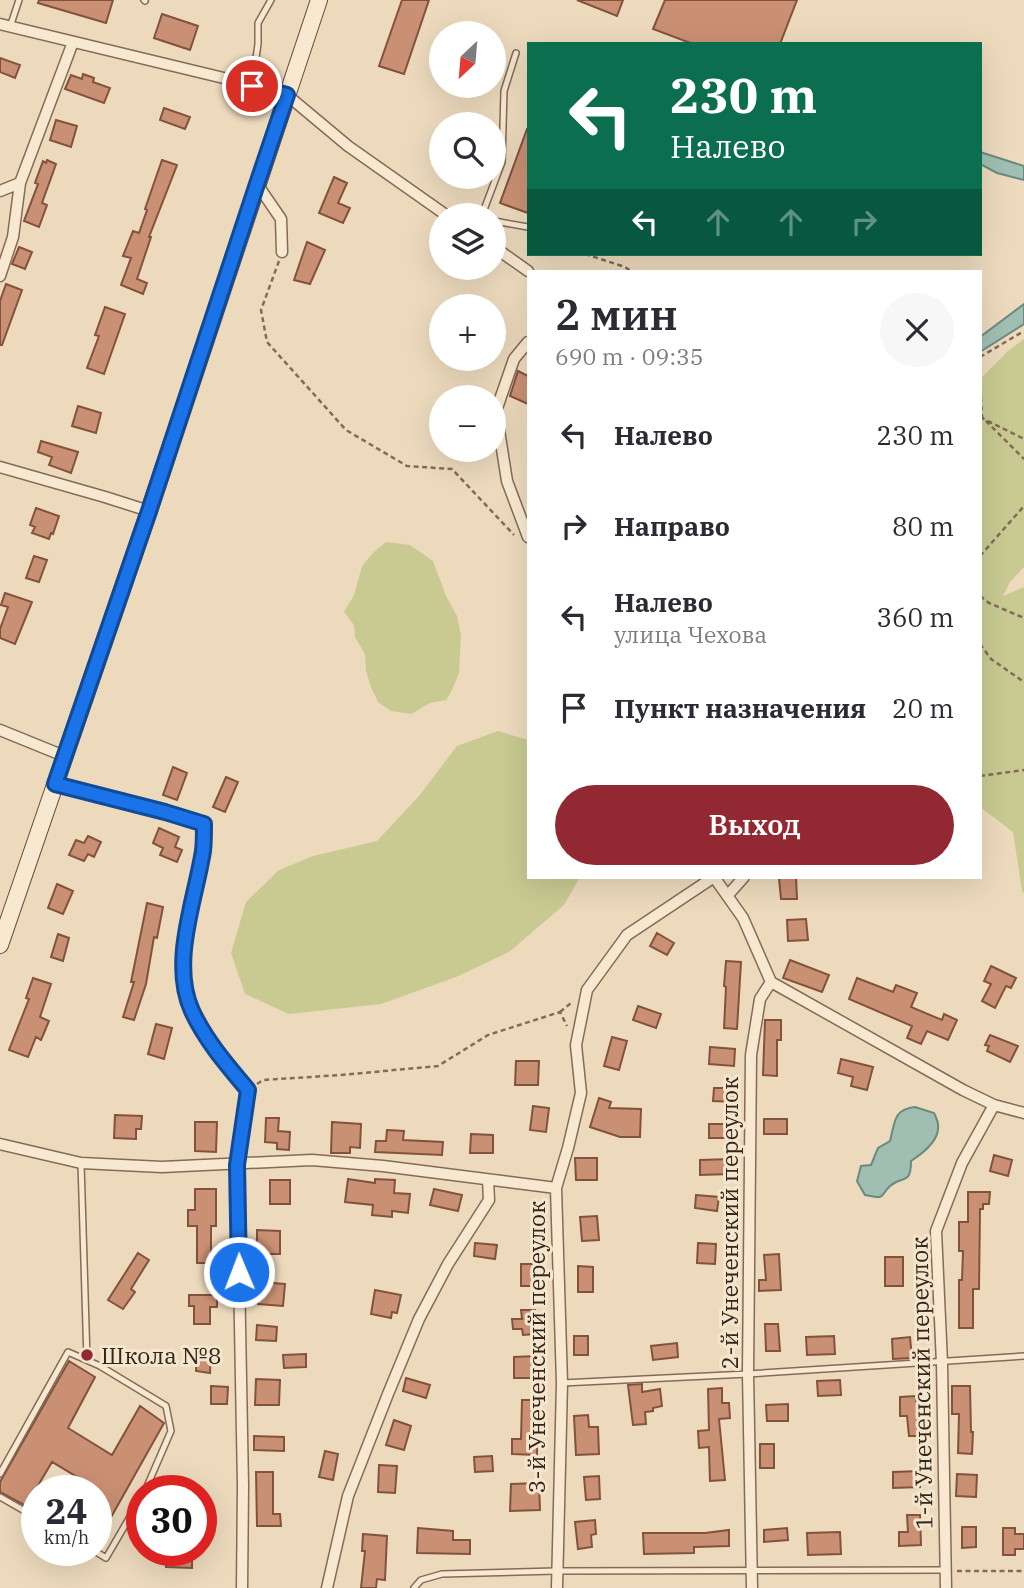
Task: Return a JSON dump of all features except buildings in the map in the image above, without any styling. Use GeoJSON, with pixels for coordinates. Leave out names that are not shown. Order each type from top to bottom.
{"type":"FeatureCollection","features":[{"type":"Feature","properties":{"kind":"main road"},"geometry":{"type":"LineString","coordinates":[[0,944],[149,511],[319,0]]}},
{"type":"Feature","properties":{"kind":"street"},"geometry":{"type":"LineString","coordinates":[[5,25],[287,95],[348,146],[429,203]]}},
{"type":"Feature","properties":{"kind":"street"},"geometry":{"type":"LineString","coordinates":[[0,276],[13,237],[20,183],[72,43]]}},
{"type":"Feature","properties":{"kind":"street"},"geometry":{"type":"LineString","coordinates":[[0,191],[20,183]]}},
{"type":"Feature","properties":{"kind":"street"},"geometry":{"type":"LineString","coordinates":[[257,184],[281,219],[282,252]]}},
{"type":"Feature","properties":{"kind":"street"},"geometry":{"type":"LineString","coordinates":[[506,255],[527,270]]}},
{"type":"Feature","properties":{"kind":"street"},"geometry":{"type":"LineString","coordinates":[[524,538],[507,481],[496,411],[514,359],[527,343]]}},
{"type":"Feature","properties":{"kind":"street"},"geometry":{"type":"LineString","coordinates":[[0,467],[149,511]]}},
{"type":"Feature","properties":{"kind":"street"},"geometry":{"type":"LineString","coordinates":[[0,730],[64,756]]}},
{"type":"Feature","properties":{"kind":"street"},"geometry":{"type":"LineString","coordinates":[[55,784],[204,824],[203,849],[183,947],[185,985],[191,1009],[209,1043],[248,1090],[237,1165],[243,1486],[242,1588]]}},
{"type":"Feature","properties":{"kind":"street","name":"3-й Унеченский переулок"},"geometry":{"type":"LineString","coordinates":[[557,1588],[562,1383],[556,1188],[581,1093],[576,1045],[587,990],[627,935],[711,879]]}},
{"type":"Feature","properties":{"kind":"street"},"geometry":{"type":"LineString","coordinates":[[716,879],[743,918],[771,982],[951,1084],[994,1105],[1024,1113]]}},
{"type":"Feature","properties":{"kind":"street"},"geometry":{"type":"LineString","coordinates":[[728,895],[742,879]]}},
{"type":"Feature","properties":{"kind":"street","name":"2-й Унеченский переулок"},"geometry":{"type":"LineString","coordinates":[[752,1588],[748,1374],[751,1055],[760,999],[771,982]]}},
{"type":"Feature","properties":{"kind":"street","name":"1-й Унеченский переулок"},"geometry":{"type":"LineString","coordinates":[[946,1588],[942,1363],[936,1231],[962,1163],[994,1105]]}},
{"type":"Feature","properties":{"kind":"street"},"geometry":{"type":"LineString","coordinates":[[0,1144],[82,1163],[162,1167],[313,1160],[556,1188]]}},
{"type":"Feature","properties":{"kind":"street"},"geometry":{"type":"LineString","coordinates":[[327,1588],[348,1496],[383,1407],[419,1319],[489,1200],[488,1180]]}},
{"type":"Feature","properties":{"kind":"lane"},"geometry":{"type":"LineString","coordinates":[[5,25],[19,0]]}},
{"type":"Feature","properties":{"kind":"lane"},"geometry":{"type":"LineString","coordinates":[[252,86],[258,23],[271,0]]}},
{"type":"Feature","properties":{"kind":"lane"},"geometry":{"type":"LineString","coordinates":[[487,203],[502,162],[504,91],[516,53]]}},
{"type":"Feature","properties":{"kind":"lane"},"geometry":{"type":"LineString","coordinates":[[506,223],[527,227]]}},
{"type":"Feature","properties":{"kind":"lane"},"geometry":{"type":"LineString","coordinates":[[82,1163],[87,1360]]}},
{"type":"Feature","properties":{"kind":"lane"},"geometry":{"type":"LineString","coordinates":[[0,1474],[68,1352],[100,1366],[166,1406],[171,1431],[152,1475]]}},
{"type":"Feature","properties":{"kind":"lane"},"geometry":{"type":"LineString","coordinates":[[562,1383],[942,1363],[1024,1356]]}},
{"type":"Feature","properties":{"kind":"lane"},"geometry":{"type":"LineString","coordinates":[[0,1497],[21,1509]]}},
{"type":"Feature","properties":{"kind":"lane"},"geometry":{"type":"LineString","coordinates":[[112,1548],[126,1524]]}},
{"type":"Feature","properties":{"kind":"lane"},"geometry":{"type":"LineString","coordinates":[[414,1588],[421,1580],[442,1574],[946,1570]]}},
{"type":"Feature","properties":{"kind":"path"},"geometry":{"type":"LineString","coordinates":[[282,252],[261,310],[267,342],[346,430],[407,466],[452,469],[524,538]]}},
{"type":"Feature","properties":{"kind":"path"},"geometry":{"type":"LineString","coordinates":[[591,256],[630,270]]}},
{"type":"Feature","properties":{"kind":"path"},"geometry":{"type":"LineString","coordinates":[[982,356],[1024,331]]}},
{"type":"Feature","properties":{"kind":"path"},"geometry":{"type":"LineString","coordinates":[[982,418],[1024,439]]}},
{"type":"Feature","properties":{"kind":"path"},"geometry":{"type":"LineString","coordinates":[[982,418],[1024,459]]}},
{"type":"Feature","properties":{"kind":"path"},"geometry":{"type":"LineString","coordinates":[[982,554],[1024,506]]}},
{"type":"Feature","properties":{"kind":"path"},"geometry":{"type":"LineString","coordinates":[[982,598],[1024,618]]}},
{"type":"Feature","properties":{"kind":"path"},"geometry":{"type":"LineString","coordinates":[[982,647],[991,659],[1024,682]]}},
{"type":"Feature","properties":{"kind":"path"},"geometry":{"type":"LineString","coordinates":[[982,776],[1024,769]]}},
{"type":"Feature","properties":{"kind":"path"},"geometry":{"type":"LineString","coordinates":[[248,1090],[263,1080],[438,1066],[488,1035],[560,1012],[576,1045]]}},
{"type":"Feature","properties":{"kind":"path"},"geometry":{"type":"LineString","coordinates":[[946,1570],[1024,1571]]}},
{"type":"Feature","properties":{"kind":"green space"},"geometry":{"type":"Polygon","coordinates":[[[1024,339],[1024,567],[1010,582],[1003,596],[1024,587],[1024,893],[1013,832],[982,809],[982,377],[1024,339]]]}},
{"type":"Feature","properties":{"kind":"green space"},"geometry":{"type":"Polygon","coordinates":[[[386,542],[410,545],[433,561],[457,616],[461,635],[459,673],[446,700],[430,703],[411,714],[391,711],[378,702],[366,671],[365,654],[355,637],[354,625],[344,612],[354,595],[362,566],[386,542]]]}},
{"type":"Feature","properties":{"kind":"green space"},"geometry":{"type":"Polygon","coordinates":[[[498,731],[527,740],[527,879],[579,879],[564,905],[509,952],[456,977],[381,1004],[289,1014],[245,994],[231,953],[246,902],[279,870],[313,856],[377,841],[419,796],[457,746],[498,731]]]}},
{"type":"Feature","properties":{"kind":"shaded area"},"geometry":{"type":"Polygon","coordinates":[[[982,153],[1024,166],[1024,180],[997,173],[982,165],[982,153]]]}},
{"type":"Feature","properties":{"kind":"shaded area"},"geometry":{"type":"Polygon","coordinates":[[[1024,304],[1024,324],[982,351],[982,336],[1024,304]]]}},
{"type":"Feature","properties":{"kind":"shaded area"},"geometry":{"type":"Polygon","coordinates":[[[915,1107],[934,1113],[938,1122],[936,1136],[925,1150],[911,1161],[908,1177],[894,1183],[881,1196],[865,1195],[857,1181],[861,1166],[871,1165],[878,1148],[890,1141],[899,1114],[915,1107]]]}},
{"type":"Feature","properties":{"kind":"place","name":"Школа №8"},"geometry":{"type":"Point","coordinates":[87,1355]}},
{"type":"Feature","properties":{"kind":"route"},"geometry":{"type":"LineString","coordinates":[[239,1272],[237,1165],[248,1090],[209,1043],[191,1009],[185,985],[183,947],[203,849],[204,824],[55,784],[287,95],[252,86]]}}]}
